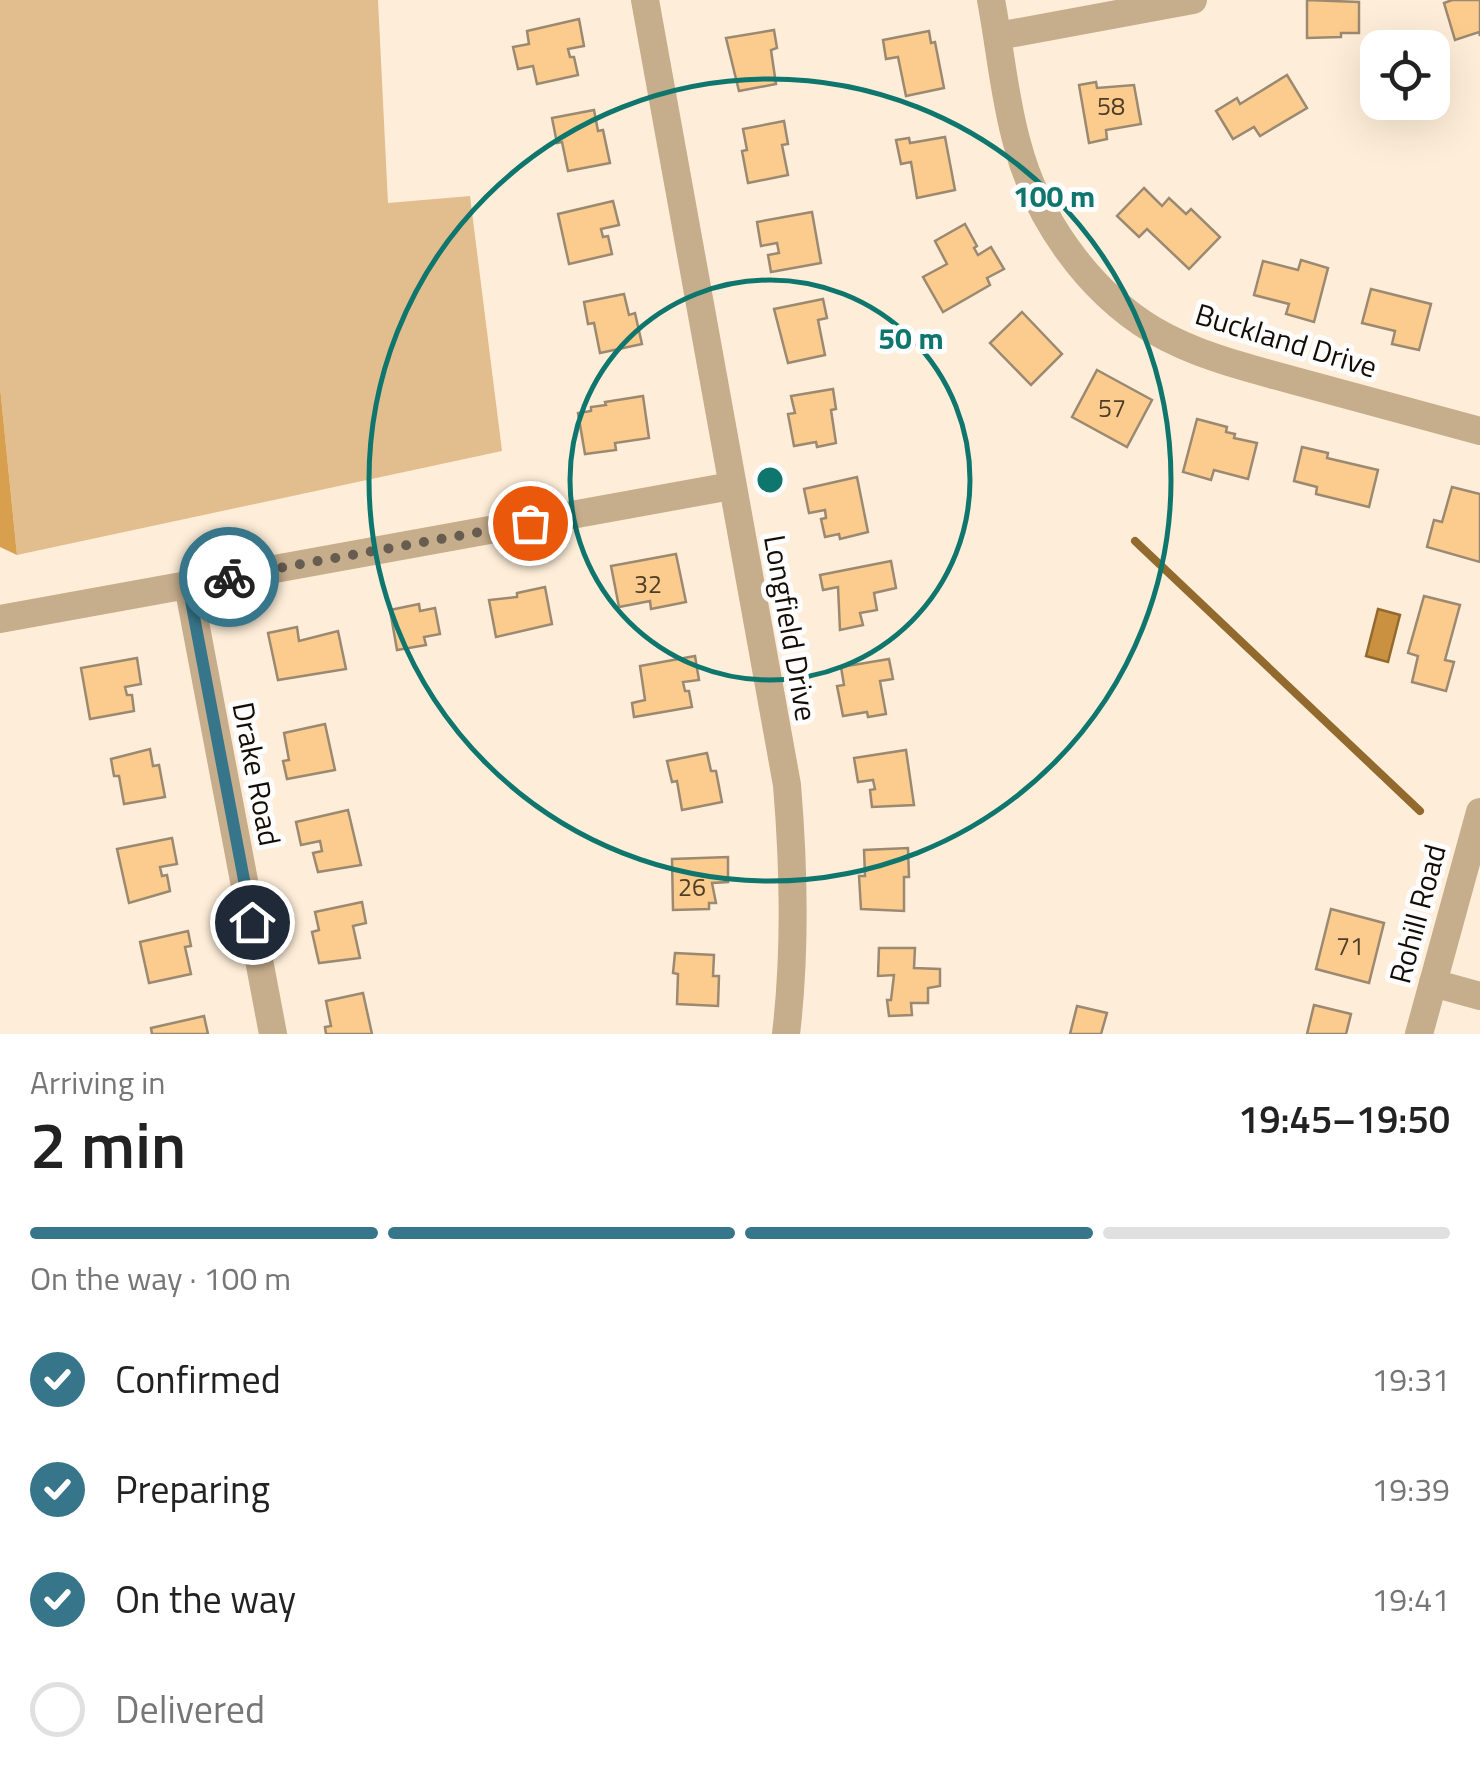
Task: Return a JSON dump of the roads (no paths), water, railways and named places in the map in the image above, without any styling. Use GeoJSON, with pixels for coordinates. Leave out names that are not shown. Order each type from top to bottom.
{"type":"FeatureCollection","features":[{"type":"Feature","properties":{"kind":"street","name":"Longfield Drive"},"geometry":{"type":"LineString","coordinates":[[645,0],[786,786],[793,858],[794,932],[786,1034]]}},
{"type":"Feature","properties":{"kind":"street","name":"Buckland Drive"},"geometry":{"type":"LineString","coordinates":[[992,0],[1016,143],[1034,190],[1056,233],[1115,301],[1152,329],[1198,352],[1480,431]]}},
{"type":"Feature","properties":{"kind":"street"},"geometry":{"type":"LineString","coordinates":[[998,36],[1193,0]]}},
{"type":"Feature","properties":{"kind":"street"},"geometry":{"type":"LineString","coordinates":[[0,619],[731,486]]}},
{"type":"Feature","properties":{"kind":"street","name":"Drake Road"},"geometry":{"type":"LineString","coordinates":[[188,585],[272,1034]]}},
{"type":"Feature","properties":{"kind":"street","name":"Rohill Road"},"geometry":{"type":"LineString","coordinates":[[1420,1034],[1480,812]]}},
{"type":"Feature","properties":{"kind":"street"},"geometry":{"type":"LineString","coordinates":[[1434,983],[1480,996]]}},
{"type":"Feature","properties":{"kind":"waterway"},"geometry":{"type":"LineString","coordinates":[[1135,541],[1420,811]]}}]}
